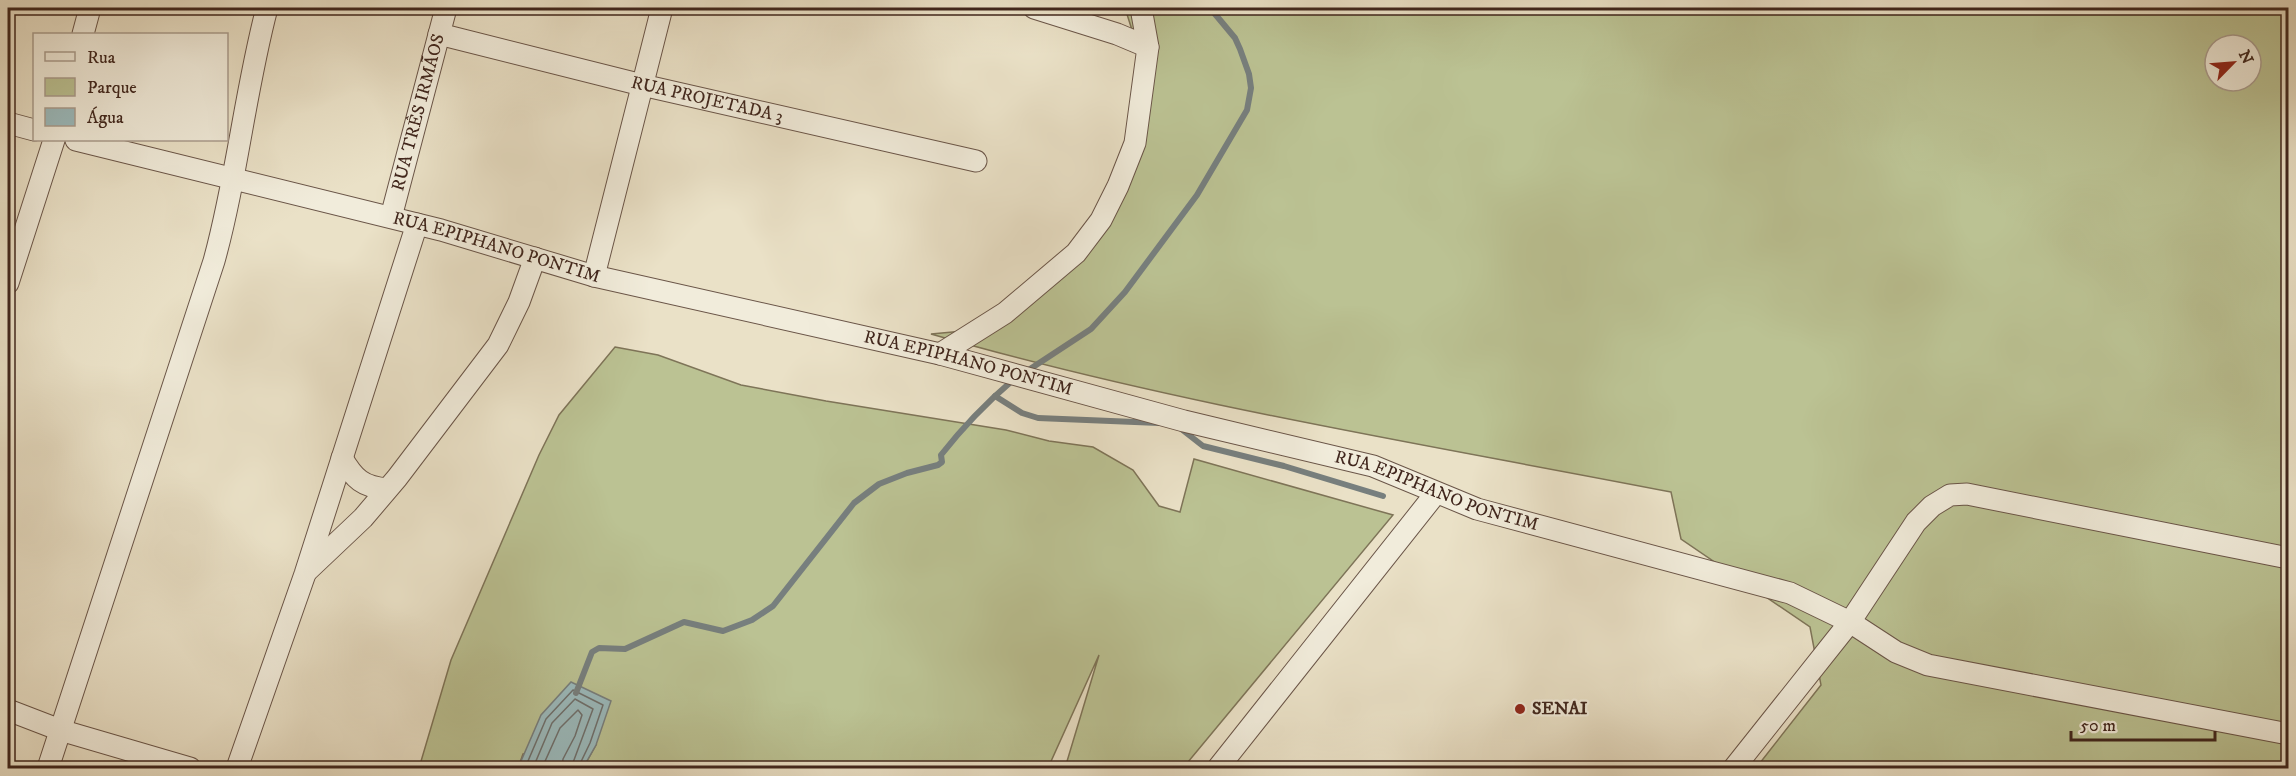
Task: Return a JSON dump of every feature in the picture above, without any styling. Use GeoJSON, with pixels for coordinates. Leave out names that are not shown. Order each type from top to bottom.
{"type":"FeatureCollection","features":[{"type":"Feature","properties":{"kind":"street"},"geometry":{"type":"LineString","coordinates":[[83,33],[90,8]]}},
{"type":"Feature","properties":{"kind":"street"},"geometry":{"type":"LineString","coordinates":[[48,768],[214,261],[226,217],[255,55],[267,8]]}},
{"type":"Feature","properties":{"kind":"street","name":"RUA TRÊS IRMÃOS"},"geometry":{"type":"LineString","coordinates":[[391,217],[446,8]]}},
{"type":"Feature","properties":{"kind":"street"},"geometry":{"type":"LineString","coordinates":[[594,276],[662,8]]}},
{"type":"Feature","properties":{"kind":"street"},"geometry":{"type":"LineString","coordinates":[[1034,8],[1117,34],[1148,47]]}},
{"type":"Feature","properties":{"kind":"street"},"geometry":{"type":"LineString","coordinates":[[940,354],[1005,313],[1076,253],[1101,220],[1136,143],[1148,47],[1141,8]]}},
{"type":"Feature","properties":{"kind":"street","name":"RUA PROJETADA 3"},"geometry":{"type":"LineString","coordinates":[[439,34],[642,86],[976,161]]}},
{"type":"Feature","properties":{"kind":"street"},"geometry":{"type":"LineString","coordinates":[[8,123],[33,130]]}},
{"type":"Feature","properties":{"kind":"street"},"geometry":{"type":"LineString","coordinates":[[8,283],[54,141]]}},
{"type":"Feature","properties":{"kind":"street","name":"RUA EPIPHANO PONTIM"},"geometry":{"type":"LineString","coordinates":[[80,141],[391,217],[594,276],[940,354],[1184,421],[1373,466],[1477,508],[1790,593],[1850,622],[1896,652],[1928,665],[2289,734]]}},
{"type":"Feature","properties":{"kind":"street"},"geometry":{"type":"LineString","coordinates":[[237,768],[305,574],[417,224]]}},
{"type":"Feature","properties":{"kind":"street"},"geometry":{"type":"LineString","coordinates":[[305,574],[363,518],[498,345],[519,302],[535,258]]}},
{"type":"Feature","properties":{"kind":"street"},"geometry":{"type":"LineString","coordinates":[[342,458],[359,481],[373,488],[387,489]]}},
{"type":"Feature","properties":{"kind":"street"},"geometry":{"type":"LineString","coordinates":[[1218,768],[1436,493]]}},
{"type":"Feature","properties":{"kind":"street"},"geometry":{"type":"LineString","coordinates":[[1734,768],[1850,622],[1916,522],[1932,506],[1950,495],[1967,494],[2289,558]]}},
{"type":"Feature","properties":{"kind":"street"},"geometry":{"type":"LineString","coordinates":[[8,710],[60,730],[190,768]]}},
{"type":"Feature","properties":{"kind":"green space"},"geometry":{"type":"Polygon","coordinates":[[[1125,8],[2288,8],[2288,768],[1756,768],[1821,685],[1810,627],[1681,539],[1671,492],[1206,402],[1022,359],[931,334],[996,328],[1125,183],[1139,52],[1125,8]]]}},
{"type":"Feature","properties":{"kind":"green space"},"geometry":{"type":"Polygon","coordinates":[[[615,347],[658,355],[741,385],[1093,447],[1133,470],[1159,506],[1180,512],[1194,459],[1393,515],[1183,768],[1065,768],[1099,655],[1048,768],[583,768],[596,745],[523,754],[518,768],[419,768],[451,660],[539,455],[559,415],[615,347]]]}},
{"type":"Feature","properties":{"kind":"water"},"geometry":{"type":"Polygon","coordinates":[[[571,682],[611,701],[596,745],[583,768],[518,768],[541,715],[571,682]]]}},
{"type":"Feature","properties":{"kind":"waterway"},"geometry":{"type":"LineString","coordinates":[[1027,371],[1091,329],[1125,292],[1197,195],[1247,110],[1251,88],[1249,74],[1240,49],[1235,38],[1210,8]]}},
{"type":"Feature","properties":{"kind":"waterway"},"geometry":{"type":"LineString","coordinates":[[576,693],[592,652],[599,648],[625,649],[684,622],[723,631],[752,620],[773,606],[854,503],[879,484],[942,462],[941,455],[958,435],[984,406],[1013,380]]}},
{"type":"Feature","properties":{"kind":"waterway"},"geometry":{"type":"LineString","coordinates":[[995,396],[1022,413],[1038,418],[1159,423]]}},
{"type":"Feature","properties":{"kind":"waterway"},"geometry":{"type":"LineString","coordinates":[[1180,428],[1203,446],[1284,466],[1383,496]]}},
{"type":"Feature","properties":{"kind":"place","name":"SENAI"},"geometry":{"type":"Point","coordinates":[1520,709]}}]}
